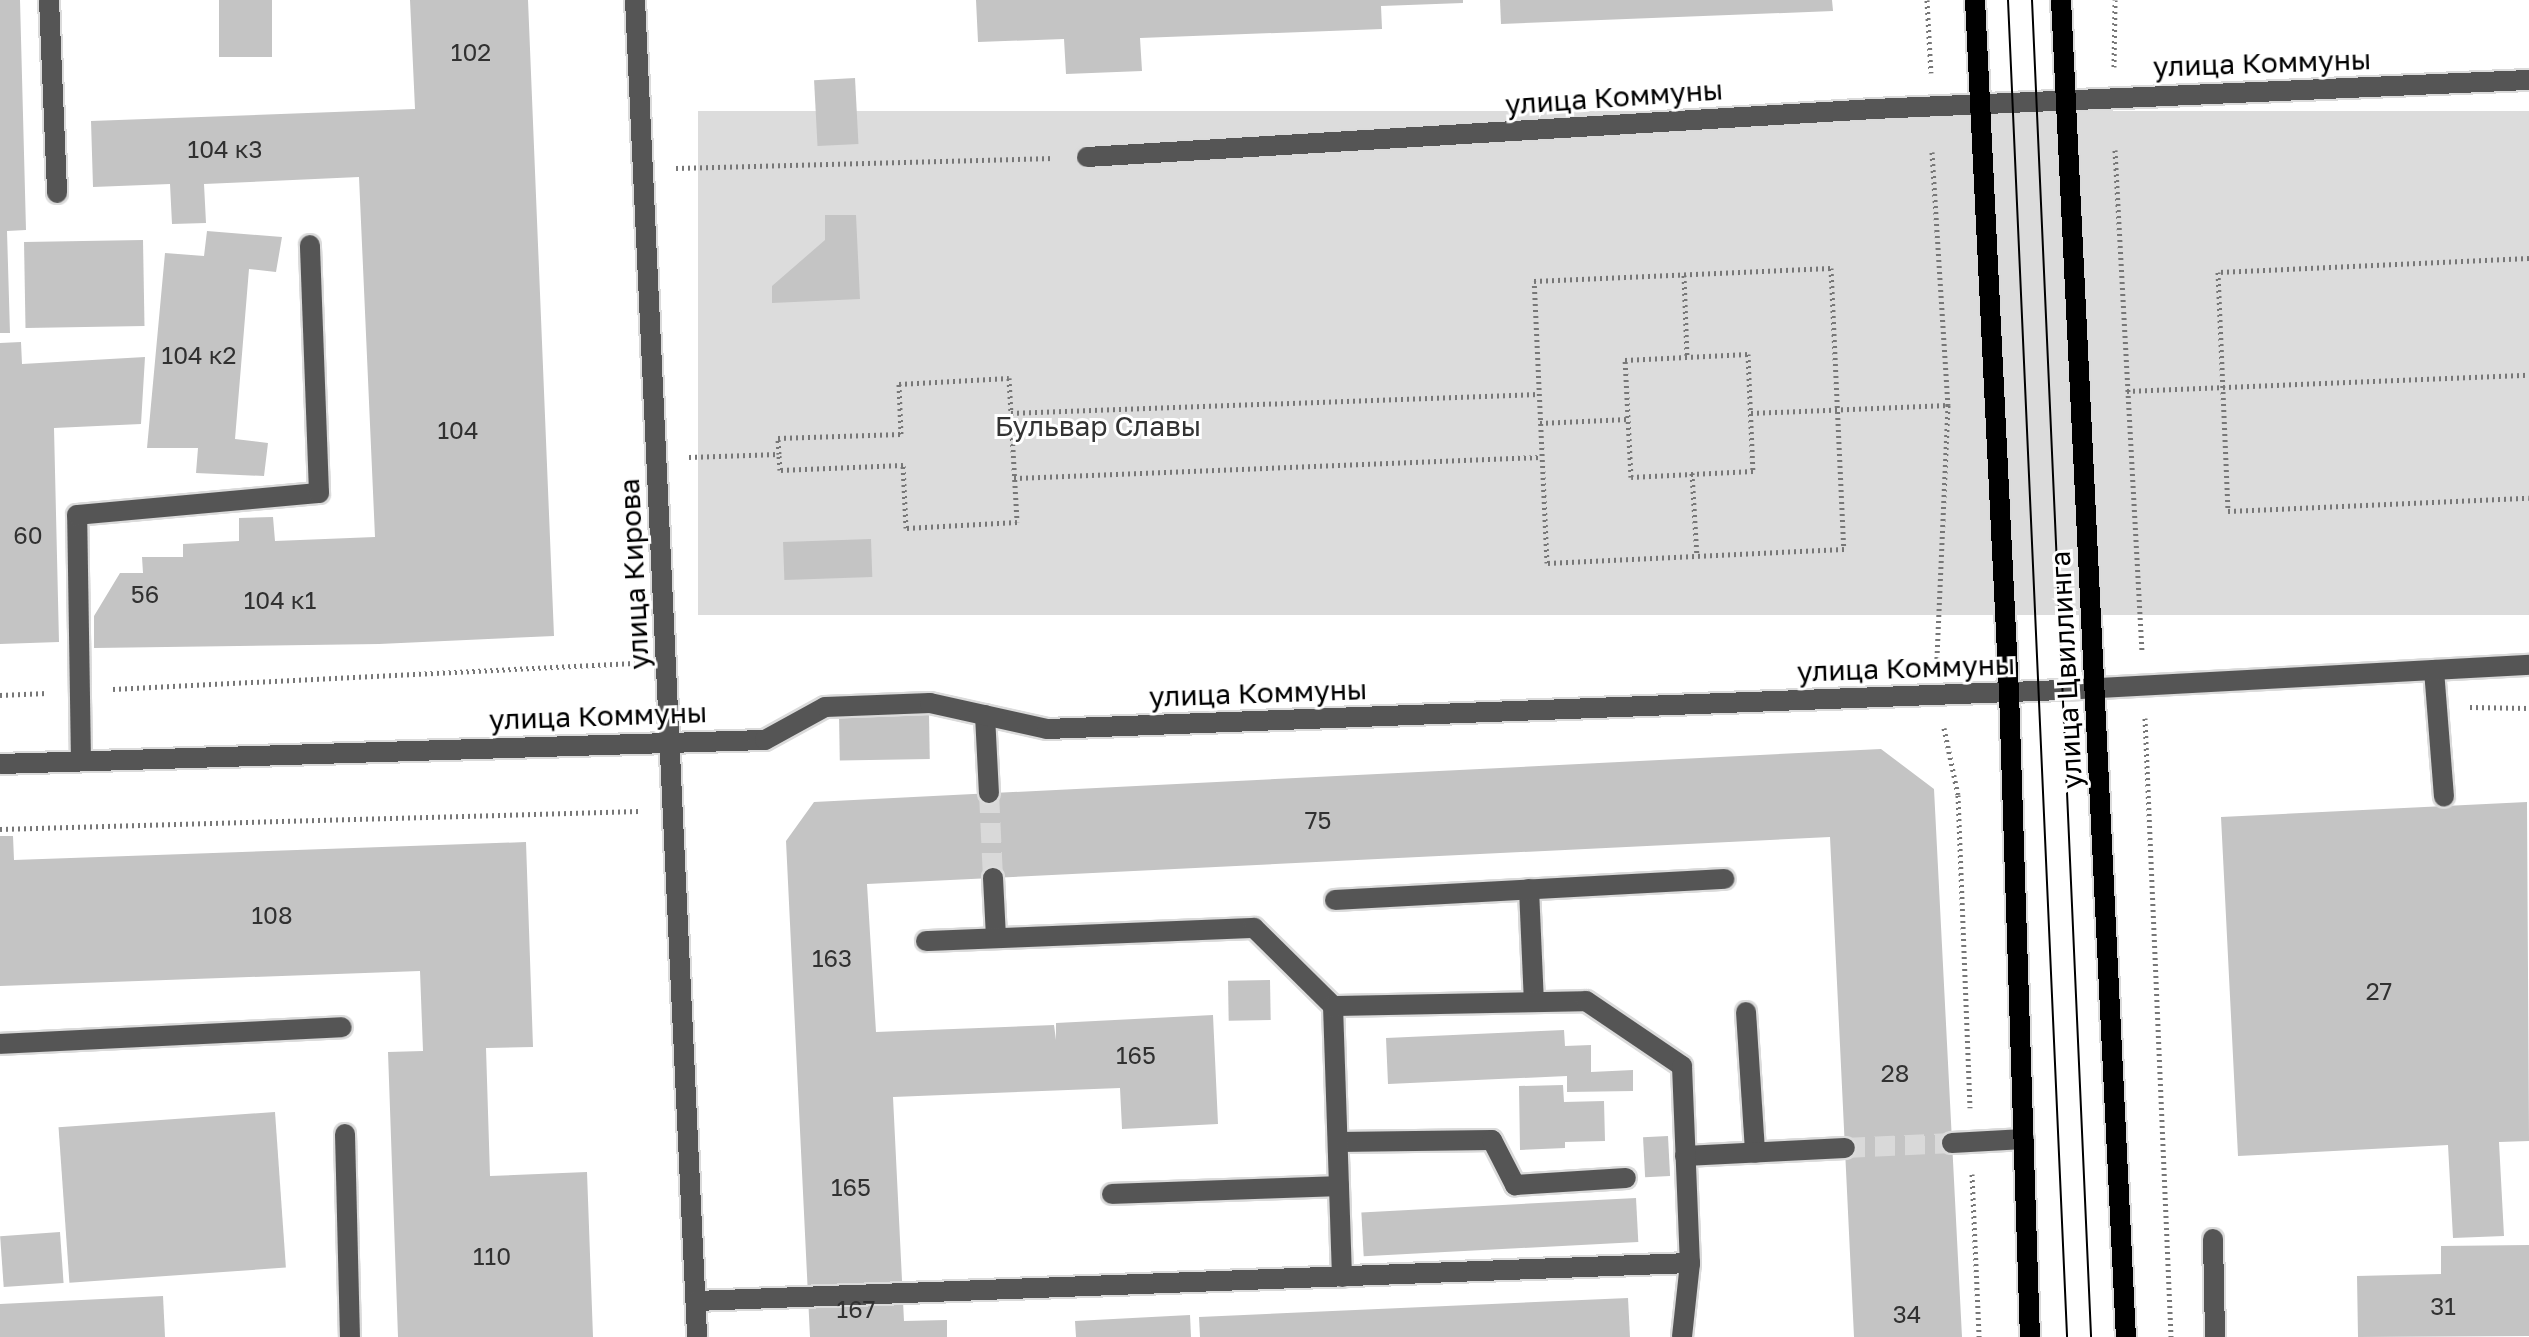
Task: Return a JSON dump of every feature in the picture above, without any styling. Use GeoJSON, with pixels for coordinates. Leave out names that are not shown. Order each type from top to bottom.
{"type":"FeatureCollection","features":[{"type":"Feature","properties":{"kind":"main road","name":"улица Цвиллинга"},"geometry":{"type":"LineString","coordinates":[[1975,0],[2009,692],[2030,1337]]}},
{"type":"Feature","properties":{"kind":"main road","name":"улица Цвиллинга"},"geometry":{"type":"LineString","coordinates":[[2061,0],[2126,1337]]}},
{"type":"Feature","properties":{"kind":"street"},"geometry":{"type":"LineString","coordinates":[[49,0],[57,193]]}},
{"type":"Feature","properties":{"kind":"street","name":"улица Кирова"},"geometry":{"type":"LineString","coordinates":[[635,0],[697,1337]]}},
{"type":"Feature","properties":{"kind":"street","name":"улица Коммуны"},"geometry":{"type":"LineString","coordinates":[[1087,157],[1979,103],[2529,80]]}},
{"type":"Feature","properties":{"kind":"street"},"geometry":{"type":"LineString","coordinates":[[81,761],[77,515],[319,493],[310,245]]}},
{"type":"Feature","properties":{"kind":"street","name":"улица Коммуны"},"geometry":{"type":"LineString","coordinates":[[0,764],[765,740],[825,707],[930,703],[1047,729],[2095,689],[2529,665]]}},
{"type":"Feature","properties":{"kind":"street"},"geometry":{"type":"LineString","coordinates":[[2434,670],[2444,797]]}},
{"type":"Feature","properties":{"kind":"street"},"geometry":{"type":"LineString","coordinates":[[985,715],[989,793]]}},
{"type":"Feature","properties":{"kind":"street"},"geometry":{"type":"LineString","coordinates":[[993,878],[996,938]]}},
{"type":"Feature","properties":{"kind":"street"},"geometry":{"type":"LineString","coordinates":[[1335,900],[1724,879]]}},
{"type":"Feature","properties":{"kind":"street"},"geometry":{"type":"LineString","coordinates":[[1529,889],[1534,1002]]}},
{"type":"Feature","properties":{"kind":"street"},"geometry":{"type":"LineString","coordinates":[[926,941],[1254,928],[1333,1006],[1342,1277]]}},
{"type":"Feature","properties":{"kind":"street"},"geometry":{"type":"LineString","coordinates":[[1333,1006],[1586,1001],[1682,1066],[1690,1263],[1682,1337]]}},
{"type":"Feature","properties":{"kind":"street"},"geometry":{"type":"LineString","coordinates":[[1746,1012],[1755,1153]]}},
{"type":"Feature","properties":{"kind":"street"},"geometry":{"type":"LineString","coordinates":[[0,1044],[342,1027]]}},
{"type":"Feature","properties":{"kind":"street"},"geometry":{"type":"LineString","coordinates":[[345,1134],[350,1337]]}},
{"type":"Feature","properties":{"kind":"street"},"geometry":{"type":"LineString","coordinates":[[1962,1142],[2024,1139]]}},
{"type":"Feature","properties":{"kind":"street"},"geometry":{"type":"LineString","coordinates":[[1338,1142],[1492,1140],[1515,1185],[1626,1178]]}},
{"type":"Feature","properties":{"kind":"street"},"geometry":{"type":"LineString","coordinates":[[1685,1156],[1845,1148]]}},
{"type":"Feature","properties":{"kind":"street"},"geometry":{"type":"LineString","coordinates":[[1112,1194],[1339,1186]]}},
{"type":"Feature","properties":{"kind":"street"},"geometry":{"type":"LineString","coordinates":[[2213,1239],[2215,1337]]}},
{"type":"Feature","properties":{"kind":"street"},"geometry":{"type":"LineString","coordinates":[[696,1301],[1690,1263]]}},
{"type":"Feature","properties":{"kind":"path"},"geometry":{"type":"LineString","coordinates":[[1927,0],[1931,73]]}},
{"type":"Feature","properties":{"kind":"path"},"geometry":{"type":"LineString","coordinates":[[2114,70],[2115,0]]}},
{"type":"Feature","properties":{"kind":"path"},"geometry":{"type":"LineString","coordinates":[[2115,150],[2144,686],[2171,1337]]}},
{"type":"Feature","properties":{"kind":"path"},"geometry":{"type":"LineString","coordinates":[[1932,152],[1948,405],[1937,695],[1958,795],[1962,1142],[1979,1337]]}},
{"type":"Feature","properties":{"kind":"path"},"geometry":{"type":"LineString","coordinates":[[643,169],[1087,157]]}},
{"type":"Feature","properties":{"kind":"path"},"geometry":{"type":"LineString","coordinates":[[2529,258],[2218,272],[2228,511],[2529,498]]}},
{"type":"Feature","properties":{"kind":"path"},"geometry":{"type":"LineString","coordinates":[[1831,268],[1844,549],[1547,563],[1534,281],[1684,275],[1831,268]]}},
{"type":"Feature","properties":{"kind":"path"},"geometry":{"type":"LineString","coordinates":[[1684,275],[1687,357]]}},
{"type":"Feature","properties":{"kind":"path"},"geometry":{"type":"LineString","coordinates":[[1748,354],[1751,413],[1753,471],[1631,477],[1625,360],[1748,354]]}},
{"type":"Feature","properties":{"kind":"path"},"geometry":{"type":"LineString","coordinates":[[2127,391],[2529,375]]}},
{"type":"Feature","properties":{"kind":"path"},"geometry":{"type":"LineString","coordinates":[[1009,378],[1017,522],[906,528],[903,465],[780,470],[779,454],[778,438],[901,434],[899,384],[1009,378]]}},
{"type":"Feature","properties":{"kind":"path"},"geometry":{"type":"LineString","coordinates":[[1011,413],[1539,394]]}},
{"type":"Feature","properties":{"kind":"path"},"geometry":{"type":"LineString","coordinates":[[1751,413],[1948,405]]}},
{"type":"Feature","properties":{"kind":"path"},"geometry":{"type":"LineString","coordinates":[[1540,423],[1628,419]]}},
{"type":"Feature","properties":{"kind":"path"},"geometry":{"type":"LineString","coordinates":[[656,458],[779,454]]}},
{"type":"Feature","properties":{"kind":"path"},"geometry":{"type":"LineString","coordinates":[[1014,478],[1541,457]]}},
{"type":"Feature","properties":{"kind":"path"},"geometry":{"type":"LineString","coordinates":[[1692,473],[1697,556]]}},
{"type":"Feature","properties":{"kind":"path"},"geometry":{"type":"LineString","coordinates":[[0,695],[666,662]]}},
{"type":"Feature","properties":{"kind":"path"},"geometry":{"type":"LineString","coordinates":[[0,829],[673,810]]}},
{"type":"Feature","properties":{"kind":"green space","name":"Бульвар Славы"},"geometry":{"type":"Polygon","coordinates":[[[698,111],[2529,111],[2529,615],[698,615],[698,111]]]}},
{"type":"Feature","properties":{"kind":"building"},"geometry":{"type":"Polygon","coordinates":[[[0,0],[20,0],[26,230],[7,231],[10,333],[0,333],[0,0]]]}},
{"type":"Feature","properties":{"kind":"building"},"geometry":{"type":"Polygon","coordinates":[[[219,0],[272,0],[272,57],[219,57],[219,0]]]}},
{"type":"Feature","properties":{"kind":"building"},"geometry":{"type":"Polygon","coordinates":[[[410,0],[528,0],[554,636],[379,644],[94,648],[94,616],[120,573],[143,573],[142,557],[183,557],[183,544],[239,541],[239,518],[273,517],[275,541],[375,537],[359,177],[204,184],[206,223],[172,224],[170,184],[93,187],[91,121],[415,109],[410,0]]]}},
{"type":"Feature","properties":{"kind":"building"},"geometry":{"type":"Polygon","coordinates":[[[976,0],[1463,0],[1463,3],[1381,6],[1382,29],[1140,38],[1142,71],[1066,74],[1064,39],[978,42],[976,0]]]}},
{"type":"Feature","properties":{"kind":"building"},"geometry":{"type":"Polygon","coordinates":[[[1500,0],[1832,0],[1833,11],[1501,24],[1500,0]]]}},
{"type":"Feature","properties":{"kind":"building"},"geometry":{"type":"Polygon","coordinates":[[[855,78],[858,144],[818,146],[814,80],[855,78]]]}},
{"type":"Feature","properties":{"kind":"building"},"geometry":{"type":"Polygon","coordinates":[[[825,215],[856,215],[860,299],[772,303],[772,286],[825,240],[825,215]]]}},
{"type":"Feature","properties":{"kind":"building"},"geometry":{"type":"Polygon","coordinates":[[[207,231],[282,237],[276,272],[249,269],[235,439],[268,443],[264,476],[196,473],[198,448],[147,448],[165,253],[204,256],[207,231]]]}},
{"type":"Feature","properties":{"kind":"building"},"geometry":{"type":"Polygon","coordinates":[[[143,240],[145,326],[26,328],[24,242],[143,240]]]}},
{"type":"Feature","properties":{"kind":"building"},"geometry":{"type":"Polygon","coordinates":[[[21,342],[22,364],[145,357],[141,424],[54,428],[59,642],[0,644],[0,343],[21,342]]]}},
{"type":"Feature","properties":{"kind":"building"},"geometry":{"type":"Polygon","coordinates":[[[871,539],[872,577],[784,580],[783,542],[871,539]]]}},
{"type":"Feature","properties":{"kind":"building"},"geometry":{"type":"Polygon","coordinates":[[[929,714],[930,759],[840,761],[839,716],[929,714]]]}},
{"type":"Feature","properties":{"kind":"building"},"geometry":{"type":"Polygon","coordinates":[[[1881,749],[1934,789],[1962,1337],[1854,1337],[1830,837],[867,884],[876,1032],[1054,1025],[1056,1040],[1056,1023],[1213,1015],[1218,1124],[1122,1129],[1120,1088],[893,1097],[904,1321],[947,1320],[947,1337],[810,1337],[786,841],[814,802],[1881,749]]]}},
{"type":"Feature","properties":{"kind":"building"},"geometry":{"type":"Polygon","coordinates":[[[2527,802],[2529,1141],[2499,1142],[2504,1236],[2453,1238],[2448,1145],[2238,1156],[2221,817],[2527,802]]]}},
{"type":"Feature","properties":{"kind":"building"},"geometry":{"type":"Polygon","coordinates":[[[0,836],[13,836],[14,860],[526,842],[533,1047],[486,1048],[490,1176],[587,1172],[593,1337],[398,1337],[388,1052],[423,1051],[420,971],[0,986],[0,836]]]}},
{"type":"Feature","properties":{"kind":"building"},"geometry":{"type":"Polygon","coordinates":[[[1270,980],[1271,1020],[1229,1021],[1228,981],[1270,980]]]}},
{"type":"Feature","properties":{"kind":"building"},"geometry":{"type":"Polygon","coordinates":[[[1564,1030],[1565,1046],[1591,1045],[1591,1072],[1633,1070],[1633,1091],[1567,1092],[1567,1076],[1388,1084],[1386,1038],[1564,1030]]]}},
{"type":"Feature","properties":{"kind":"building"},"geometry":{"type":"Polygon","coordinates":[[[1563,1085],[1564,1102],[1604,1101],[1605,1141],[1565,1142],[1565,1148],[1520,1150],[1519,1086],[1563,1085]]]}},
{"type":"Feature","properties":{"kind":"building"},"geometry":{"type":"Polygon","coordinates":[[[275,1112],[286,1268],[69,1283],[59,1127],[275,1112]]]}},
{"type":"Feature","properties":{"kind":"building"},"geometry":{"type":"Polygon","coordinates":[[[1668,1136],[1670,1176],[1645,1177],[1643,1137],[1668,1136]]]}},
{"type":"Feature","properties":{"kind":"building"},"geometry":{"type":"Polygon","coordinates":[[[1636,1198],[1638,1242],[1364,1256],[1361,1212],[1636,1198]]]}},
{"type":"Feature","properties":{"kind":"building"},"geometry":{"type":"Polygon","coordinates":[[[60,1232],[64,1283],[4,1287],[0,1236],[60,1232]]]}},
{"type":"Feature","properties":{"kind":"building"},"geometry":{"type":"Polygon","coordinates":[[[2529,1245],[2529,1336],[2358,1337],[2357,1276],[2441,1274],[2441,1246],[2529,1245]]]}},
{"type":"Feature","properties":{"kind":"building"},"geometry":{"type":"Polygon","coordinates":[[[163,1296],[165,1337],[0,1337],[0,1304],[163,1296]]]}},
{"type":"Feature","properties":{"kind":"building"},"geometry":{"type":"Polygon","coordinates":[[[1628,1298],[1630,1337],[1200,1337],[1199,1317],[1628,1298]]]}},
{"type":"Feature","properties":{"kind":"building"},"geometry":{"type":"Polygon","coordinates":[[[1190,1315],[1191,1337],[1076,1337],[1075,1321],[1190,1315]]]}},
{"type":"Feature","properties":{"kind":"tunnel"},"geometry":{"type":"LineString","coordinates":[[989,793],[993,878]]}},
{"type":"Feature","properties":{"kind":"tunnel"},"geometry":{"type":"LineString","coordinates":[[1845,1148],[1952,1143]]}},
{"type":"Feature","properties":{"kind":"tram line"},"geometry":{"type":"LineString","coordinates":[[2008,0],[2067,1337]]}},
{"type":"Feature","properties":{"kind":"tram line"},"geometry":{"type":"LineString","coordinates":[[2032,0],[2091,1337]]}}]}
